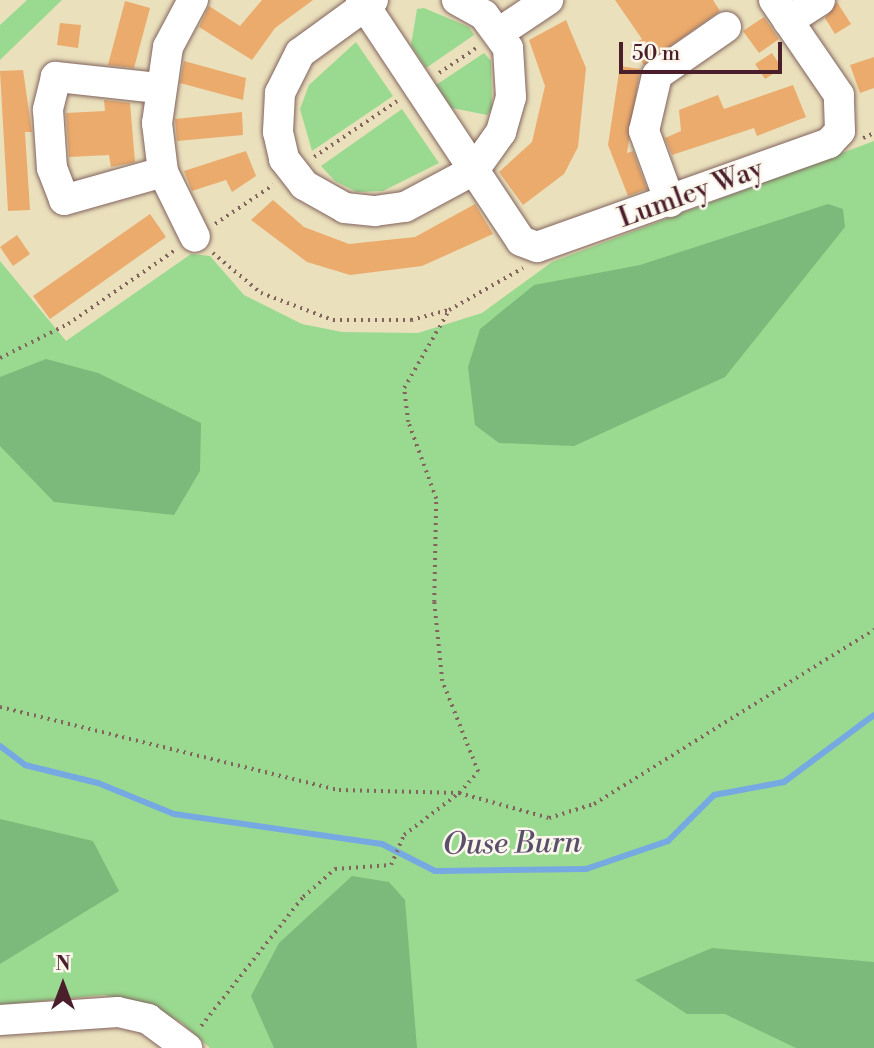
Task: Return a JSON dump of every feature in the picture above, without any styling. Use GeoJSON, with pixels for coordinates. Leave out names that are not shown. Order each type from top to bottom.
{"type":"FeatureCollection","features":[{"type":"Feature","properties":{"kind":"street"},"geometry":{"type":"LineString","coordinates":[[193,0],[168,47],[158,88],[163,172],[201,240]]}},
{"type":"Feature","properties":{"kind":"street"},"geometry":{"type":"LineString","coordinates":[[457,0],[500,32],[511,61],[510,106],[502,132],[474,170],[405,207],[375,211],[321,198],[291,172],[278,132],[288,71],[318,36],[366,1],[474,170],[521,241],[537,247]]}},
{"type":"Feature","properties":{"kind":"street"},"geometry":{"type":"LineString","coordinates":[[500,32],[548,0]]}},
{"type":"Feature","properties":{"kind":"street"},"geometry":{"type":"LineString","coordinates":[[781,10],[820,0]]}},
{"type":"Feature","properties":{"kind":"street","name":"Lumley Way"},"geometry":{"type":"LineString","coordinates":[[537,247],[670,202],[830,142],[840,131],[839,95],[781,10]]}},
{"type":"Feature","properties":{"kind":"street"},"geometry":{"type":"LineString","coordinates":[[670,202],[644,131],[657,75],[726,27]]}},
{"type":"Feature","properties":{"kind":"street"},"geometry":{"type":"LineString","coordinates":[[158,88],[56,77],[48,110],[52,169],[64,200],[163,172]]}},
{"type":"Feature","properties":{"kind":"street"},"geometry":{"type":"LineString","coordinates":[[0,1020],[118,1012],[148,1018],[192,1043]]}},
{"type":"Feature","properties":{"kind":"path"},"geometry":{"type":"LineString","coordinates":[[201,240],[231,273],[261,293],[333,320],[411,320],[449,310],[523,269],[537,247]]}},
{"type":"Feature","properties":{"kind":"path"},"geometry":{"type":"LineString","coordinates":[[192,1043],[203,1017],[303,897],[335,869],[391,865],[404,835],[459,793],[478,772],[442,681],[434,602],[436,499],[408,422],[404,388],[449,310]]}},
{"type":"Feature","properties":{"kind":"path"},"geometry":{"type":"LineString","coordinates":[[0,358],[68,324]]}},
{"type":"Feature","properties":{"kind":"path"},"geometry":{"type":"LineString","coordinates":[[0,707],[339,790],[459,793],[549,818],[594,804],[874,630]]}},
{"type":"Feature","properties":{"kind":"green space"},"geometry":{"type":"Polygon","coordinates":[[[27,0],[62,0],[0,60],[0,25],[27,0]]]}},
{"type":"Feature","properties":{"kind":"green space"},"geometry":{"type":"Polygon","coordinates":[[[424,8],[469,27],[474,35],[426,68],[411,45],[417,9],[424,8]]]}},
{"type":"Feature","properties":{"kind":"green space"},"geometry":{"type":"Polygon","coordinates":[[[356,42],[393,96],[312,151],[300,109],[309,85],[356,42]]]}},
{"type":"Feature","properties":{"kind":"green space"},"geometry":{"type":"Polygon","coordinates":[[[484,53],[491,61],[492,109],[487,115],[452,108],[436,85],[484,53]]]}},
{"type":"Feature","properties":{"kind":"green space"},"geometry":{"type":"Polygon","coordinates":[[[402,109],[439,163],[383,191],[357,192],[335,181],[321,166],[402,109]]]}},
{"type":"Feature","properties":{"kind":"green space"},"geometry":{"type":"Polygon","coordinates":[[[874,141],[874,1048],[210,1048],[181,1022],[145,1004],[104,995],[0,1005],[0,261],[66,341],[191,254],[210,256],[244,295],[302,324],[342,332],[418,333],[482,313],[552,262],[874,141]]]}},
{"type":"Feature","properties":{"kind":"green space"},"geometry":{"type":"Polygon","coordinates":[[[828,204],[843,209],[845,227],[725,377],[574,446],[499,443],[475,425],[468,367],[480,329],[534,285],[640,265],[828,204]]]}},
{"type":"Feature","properties":{"kind":"green space"},"geometry":{"type":"Polygon","coordinates":[[[46,359],[98,373],[201,423],[200,471],[174,515],[54,502],[0,446],[0,377],[46,359]]]}},
{"type":"Feature","properties":{"kind":"green space"},"geometry":{"type":"Polygon","coordinates":[[[0,819],[93,841],[119,891],[0,964],[0,819]]]}},
{"type":"Feature","properties":{"kind":"green space"},"geometry":{"type":"Polygon","coordinates":[[[352,876],[389,882],[405,900],[417,1048],[274,1048],[251,996],[279,943],[352,876]]]}},
{"type":"Feature","properties":{"kind":"green space"},"geometry":{"type":"Polygon","coordinates":[[[712,948],[874,962],[874,1048],[796,1048],[725,1014],[687,1014],[635,980],[712,948]]]}},
{"type":"Feature","properties":{"kind":"building"},"geometry":{"type":"Polygon","coordinates":[[[262,0],[313,0],[275,28],[252,60],[199,27],[209,6],[240,26],[262,0]]]}},
{"type":"Feature","properties":{"kind":"building"},"geometry":{"type":"Polygon","coordinates":[[[615,0],[713,0],[720,11],[644,65],[631,46],[642,39],[615,0]]]}},
{"type":"Feature","properties":{"kind":"building"},"geometry":{"type":"Polygon","coordinates":[[[125,1],[150,8],[134,68],[108,65],[125,1]]]}},
{"type":"Feature","properties":{"kind":"building"},"geometry":{"type":"Polygon","coordinates":[[[837,2],[851,24],[835,34],[825,18],[837,2]]]}},
{"type":"Feature","properties":{"kind":"building"},"geometry":{"type":"Polygon","coordinates":[[[764,17],[779,39],[759,53],[743,31],[764,17]]]}},
{"type":"Feature","properties":{"kind":"building"},"geometry":{"type":"Polygon","coordinates":[[[566,20],[586,68],[578,147],[564,174],[523,205],[499,172],[532,142],[545,86],[529,40],[566,20]]]}},
{"type":"Feature","properties":{"kind":"building"},"geometry":{"type":"Polygon","coordinates":[[[60,23],[81,25],[78,48],[57,45],[60,23]]]}},
{"type":"Feature","properties":{"kind":"building"},"geometry":{"type":"Polygon","coordinates":[[[772,53],[782,68],[765,79],[755,64],[772,53]]]}},
{"type":"Feature","properties":{"kind":"building"},"geometry":{"type":"Polygon","coordinates":[[[874,57],[874,88],[860,93],[850,65],[874,57]]]}},
{"type":"Feature","properties":{"kind":"building"},"geometry":{"type":"Polygon","coordinates":[[[184,61],[246,78],[243,100],[180,83],[184,61]]]}},
{"type":"Feature","properties":{"kind":"building"},"geometry":{"type":"Polygon","coordinates":[[[620,66],[640,69],[627,153],[633,151],[647,189],[628,196],[608,145],[620,66]]]}},
{"type":"Feature","properties":{"kind":"building"},"geometry":{"type":"Polygon","coordinates":[[[23,70],[32,132],[25,132],[30,210],[8,211],[0,71],[23,70]]]}},
{"type":"Feature","properties":{"kind":"building"},"geometry":{"type":"Polygon","coordinates":[[[793,85],[806,117],[757,136],[754,128],[672,155],[665,138],[681,131],[679,110],[718,95],[724,109],[793,85]]]}},
{"type":"Feature","properties":{"kind":"building"},"geometry":{"type":"Polygon","coordinates":[[[104,100],[130,103],[135,162],[111,167],[109,155],[69,157],[66,113],[105,111],[104,100]]]}},
{"type":"Feature","properties":{"kind":"building"},"geometry":{"type":"Polygon","coordinates":[[[242,112],[243,135],[177,141],[175,119],[242,112]]]}},
{"type":"Feature","properties":{"kind":"building"},"geometry":{"type":"Polygon","coordinates":[[[246,151],[256,176],[232,192],[226,180],[192,191],[184,171],[246,151]]]}},
{"type":"Feature","properties":{"kind":"building"},"geometry":{"type":"Polygon","coordinates":[[[273,200],[304,227],[349,244],[415,237],[475,204],[493,234],[422,266],[350,275],[307,262],[251,220],[273,200]]]}},
{"type":"Feature","properties":{"kind":"building"},"geometry":{"type":"Polygon","coordinates":[[[150,214],[166,237],[50,319],[33,296],[150,214]]]}},
{"type":"Feature","properties":{"kind":"building"},"geometry":{"type":"Polygon","coordinates":[[[17,235],[30,254],[13,266],[0,247],[17,235]]]}},
{"type":"Feature","properties":{"kind":"waterway","name":"Ouse Burn"},"geometry":{"type":"LineString","coordinates":[[0,746],[25,765],[98,783],[174,814],[382,844],[435,871],[586,869],[668,841],[714,795],[784,782],[874,715]]}}]}
